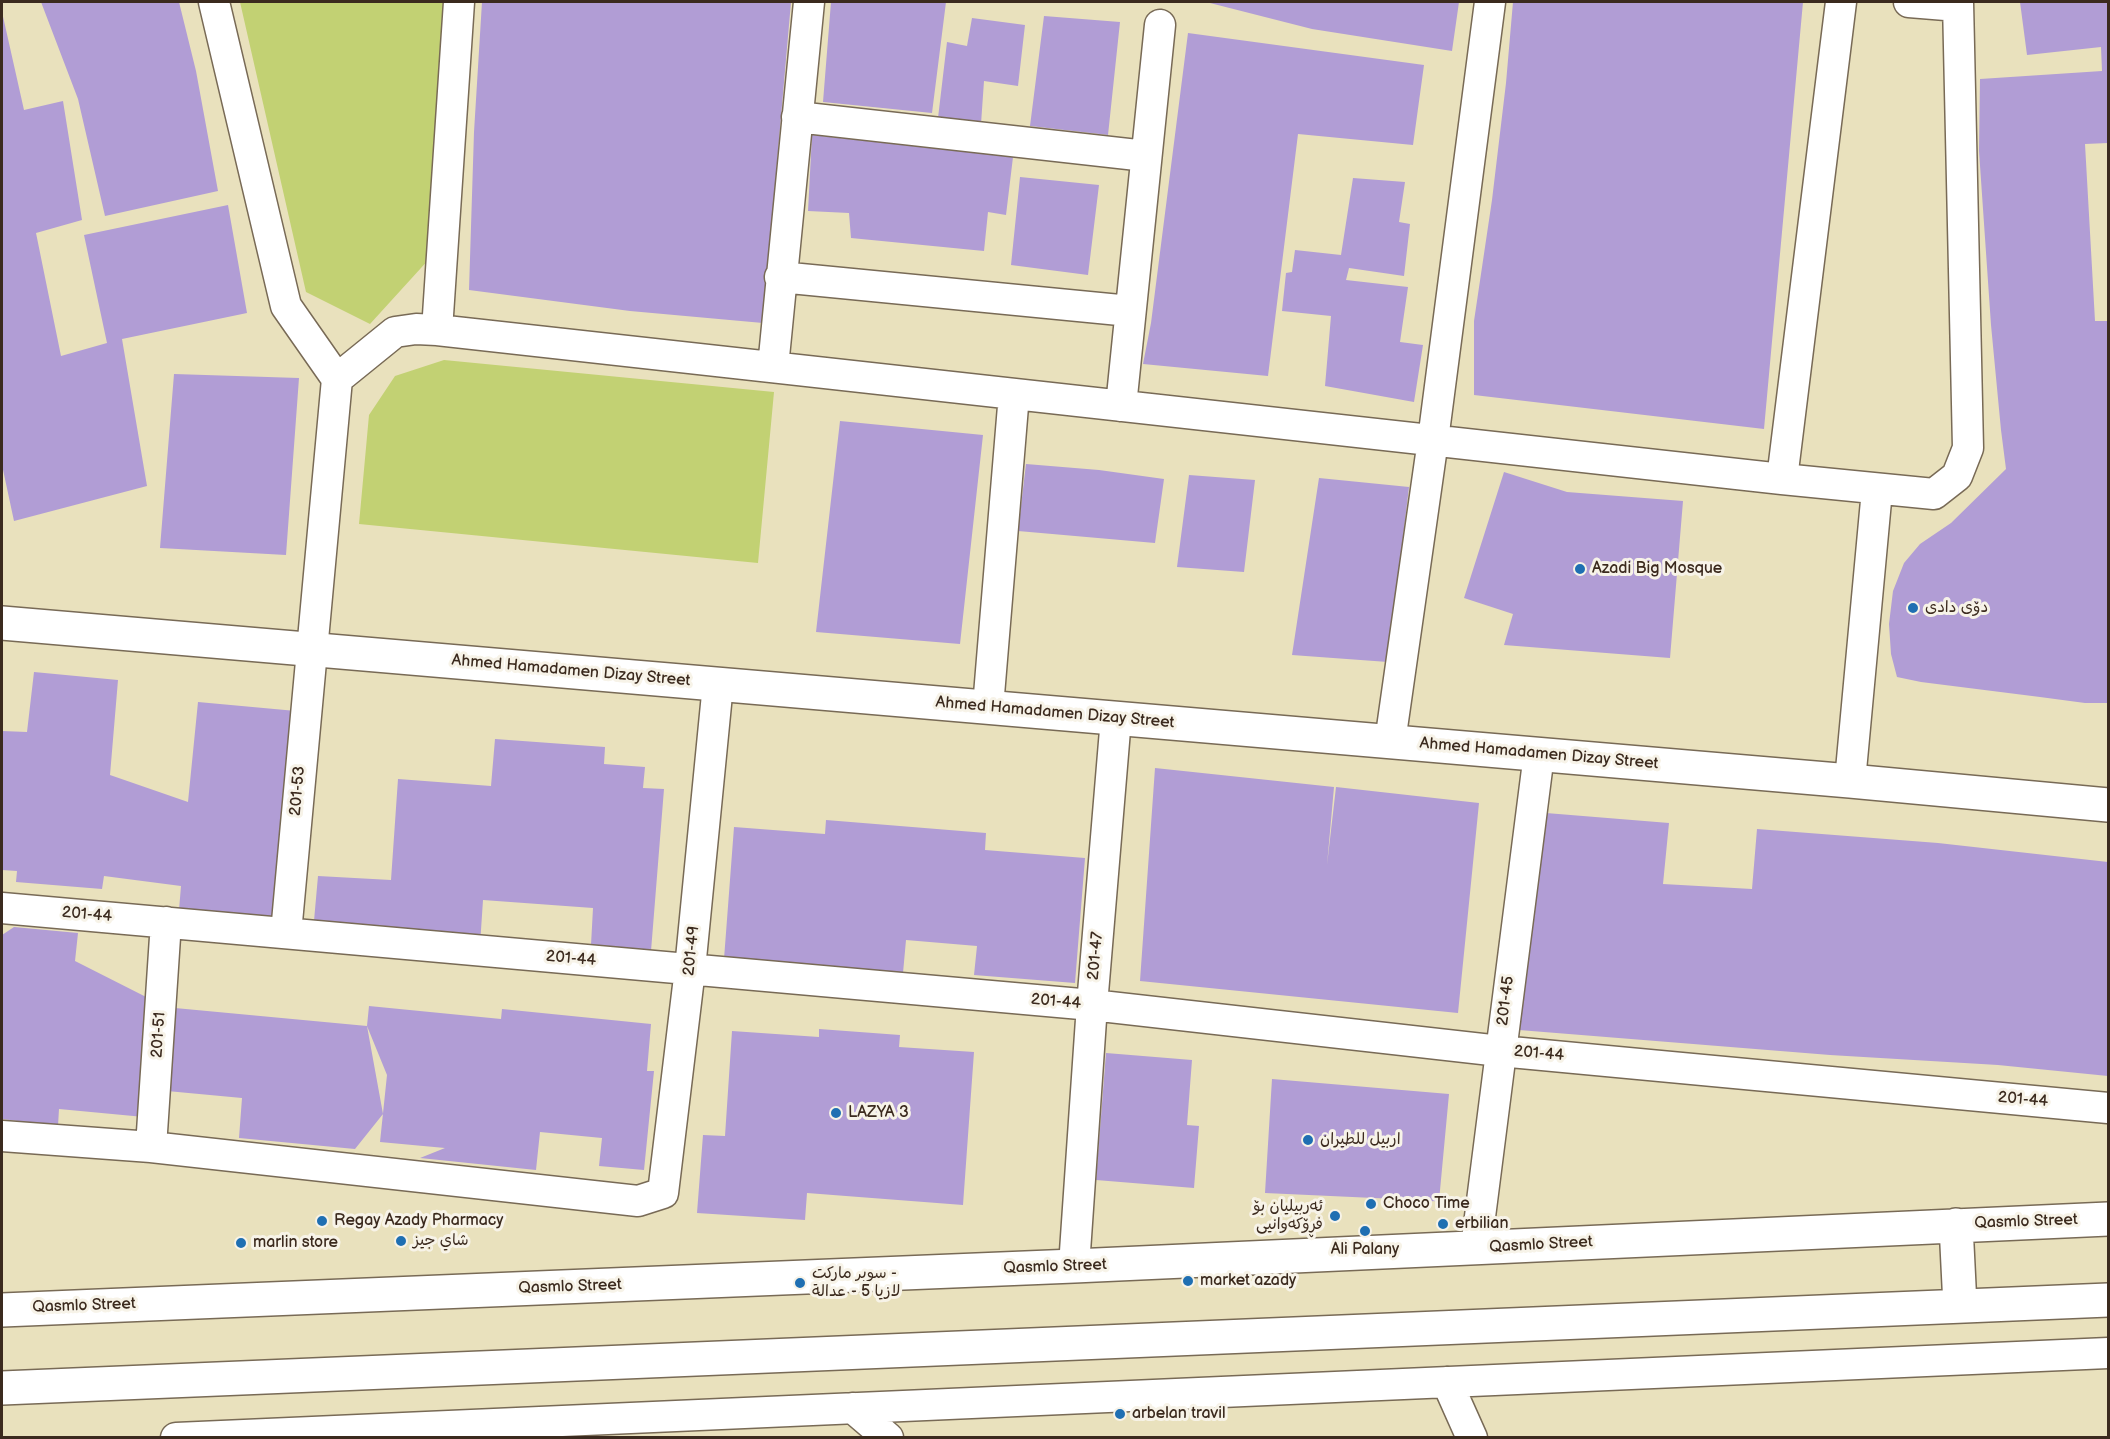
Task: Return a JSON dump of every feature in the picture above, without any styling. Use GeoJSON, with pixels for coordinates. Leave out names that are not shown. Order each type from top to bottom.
{"type":"FeatureCollection","features":[{"type":"Feature","properties":{"kind":"main road","name":"Ahmed Hamadamen Dizay Street"},"geometry":{"type":"LineString","coordinates":[[2,622],[2109,805]]}},
{"type":"Feature","properties":{"kind":"main road","name":"Qasmlo Street"},"geometry":{"type":"LineString","coordinates":[[2,1310],[1074,1266],[2109,1219]]}},
{"type":"Feature","properties":{"kind":"main road"},"geometry":{"type":"LineString","coordinates":[[1956,1225],[1960,1306]]}},
{"type":"Feature","properties":{"kind":"main road"},"geometry":{"type":"LineString","coordinates":[[2,1388],[2109,1300]]}},
{"type":"Feature","properties":{"kind":"street"},"geometry":{"type":"LineString","coordinates":[[214,2],[286,306],[337,379],[395,332],[416,329],[437,330],[1877,490],[1934,494],[1957,476],[1968,448],[1958,4],[1909,2]]}},
{"type":"Feature","properties":{"kind":"street"},"geometry":{"type":"LineString","coordinates":[[437,330],[459,2]]}},
{"type":"Feature","properties":{"kind":"street"},"geometry":{"type":"LineString","coordinates":[[773,367],[780,277],[809,2]]}},
{"type":"Feature","properties":{"kind":"street"},"geometry":{"type":"LineString","coordinates":[[1390,741],[1433,440],[1490,2]]}},
{"type":"Feature","properties":{"kind":"street"},"geometry":{"type":"LineString","coordinates":[[1782,479],[1841,2]]}},
{"type":"Feature","properties":{"kind":"street"},"geometry":{"type":"LineString","coordinates":[[1120,406],[1160,25]]}},
{"type":"Feature","properties":{"kind":"street"},"geometry":{"type":"LineString","coordinates":[[797,117],[1146,156]]}},
{"type":"Feature","properties":{"kind":"street"},"geometry":{"type":"LineString","coordinates":[[780,277],[1130,310]]}},
{"type":"Feature","properties":{"kind":"street","name":"201-53"},"geometry":{"type":"LineString","coordinates":[[286,933],[337,379]]}},
{"type":"Feature","properties":{"kind":"street"},"geometry":{"type":"LineString","coordinates":[[988,707],[1014,394]]}},
{"type":"Feature","properties":{"kind":"street"},"geometry":{"type":"LineString","coordinates":[[1850,781],[1877,490]]}},
{"type":"Feature","properties":{"kind":"street","name":"201-49"},"geometry":{"type":"LineString","coordinates":[[151,1148],[639,1201],[663,1193],[690,969],[718,684]]}},
{"type":"Feature","properties":{"kind":"street","name":"201-47"},"geometry":{"type":"LineString","coordinates":[[1074,1266],[1092,1005],[1116,718]]}},
{"type":"Feature","properties":{"kind":"street","name":"201-45"},"geometry":{"type":"LineString","coordinates":[[1476,1248],[1539,754]]}},
{"type":"Feature","properties":{"kind":"street","name":"201-44"},"geometry":{"type":"LineString","coordinates":[[2,908],[1092,1005],[1500,1051],[2109,1108]]}},
{"type":"Feature","properties":{"kind":"street","name":"201-51"},"geometry":{"type":"LineString","coordinates":[[151,1148],[166,922]]}},
{"type":"Feature","properties":{"kind":"street"},"geometry":{"type":"LineString","coordinates":[[2,1136],[151,1148]]}},
{"type":"Feature","properties":{"kind":"street"},"geometry":{"type":"LineString","coordinates":[[176,1437],[538,1430],[616,1419],[2109,1353]]}},
{"type":"Feature","properties":{"kind":"street"},"geometry":{"type":"LineString","coordinates":[[1447,1382],[1472,1437]]}},
{"type":"Feature","properties":{"kind":"street"},"geometry":{"type":"LineString","coordinates":[[853,1408],[888,1437]]}},
{"type":"Feature","properties":{"kind":"street"},"geometry":{"type":"LineString","coordinates":[[616,1419],[638,1437]]}},
{"type":"Feature","properties":{"kind":"green space"},"geometry":{"type":"Polygon","coordinates":[[[240,2],[443,2],[431,257],[370,324],[306,292],[240,2]]]}},
{"type":"Feature","properties":{"kind":"green space"},"geometry":{"type":"Polygon","coordinates":[[[444,360],[774,392],[758,563],[359,524],[369,415],[395,376],[444,360]]]}},
{"type":"Feature","properties":{"kind":"building"},"geometry":{"type":"Polygon","coordinates":[[[41,2],[179,2],[196,71],[218,191],[105,216],[78,99],[41,2]]]}},
{"type":"Feature","properties":{"kind":"building"},"geometry":{"type":"Polygon","coordinates":[[[482,2],[791,2],[763,323],[630,311],[469,290],[474,132],[482,2]]]}},
{"type":"Feature","properties":{"kind":"building"},"geometry":{"type":"Polygon","coordinates":[[[831,2],[946,2],[932,113],[823,102],[831,2]]]}},
{"type":"Feature","properties":{"kind":"building"},"geometry":{"type":"Polygon","coordinates":[[[1206,2],[1459,2],[1452,51],[1312,29],[1206,2]]]}},
{"type":"Feature","properties":{"kind":"building"},"geometry":{"type":"Polygon","coordinates":[[[1513,2],[1803,2],[1764,429],[1474,395],[1474,321],[1492,200],[1513,2]]]}},
{"type":"Feature","properties":{"kind":"building"},"geometry":{"type":"Polygon","coordinates":[[[2020,2],[2108,2],[2108,143],[2085,144],[2095,321],[2108,321],[2108,703],[2085,703],[1897,677],[1891,654],[1889,624],[1893,591],[1904,563],[1920,544],[1951,523],[2006,469],[1991,325],[1979,151],[1980,79],[2102,71],[2101,47],[2027,55],[2020,2]]]}},
{"type":"Feature","properties":{"kind":"building"},"geometry":{"type":"Polygon","coordinates":[[[2,12],[24,110],[63,101],[82,220],[36,233],[61,356],[107,343],[84,235],[228,205],[247,313],[122,339],[147,486],[14,521],[2,465],[2,12]]]}},
{"type":"Feature","properties":{"kind":"building"},"geometry":{"type":"Polygon","coordinates":[[[1044,16],[1120,22],[1108,135],[1030,126],[1044,16]]]}},
{"type":"Feature","properties":{"kind":"building"},"geometry":{"type":"Polygon","coordinates":[[[972,18],[1025,25],[1018,86],[984,81],[981,124],[938,118],[947,42],[967,46],[972,18]]]}},
{"type":"Feature","properties":{"kind":"building"},"geometry":{"type":"Polygon","coordinates":[[[1188,33],[1424,65],[1413,145],[1298,134],[1268,376],[1143,364],[1151,323],[1188,33]]]}},
{"type":"Feature","properties":{"kind":"building"},"geometry":{"type":"Polygon","coordinates":[[[812,135],[1013,157],[1006,215],[988,212],[984,251],[851,238],[849,213],[808,211],[812,135]]]}},
{"type":"Feature","properties":{"kind":"building"},"geometry":{"type":"Polygon","coordinates":[[[1020,177],[1099,185],[1088,275],[1011,265],[1020,177]]]}},
{"type":"Feature","properties":{"kind":"building"},"geometry":{"type":"Polygon","coordinates":[[[1353,178],[1405,182],[1399,222],[1410,224],[1404,276],[1349,268],[1346,280],[1408,287],[1400,342],[1423,345],[1414,402],[1325,386],[1331,316],[1282,311],[1286,273],[1292,272],[1295,250],[1341,255],[1353,178]]]}},
{"type":"Feature","properties":{"kind":"building"},"geometry":{"type":"Polygon","coordinates":[[[174,374],[299,378],[286,555],[160,548],[174,374]]]}},
{"type":"Feature","properties":{"kind":"building"},"geometry":{"type":"Polygon","coordinates":[[[840,421],[983,435],[960,644],[816,632],[840,421]]]}},
{"type":"Feature","properties":{"kind":"building"},"geometry":{"type":"Polygon","coordinates":[[[1026,464],[1099,470],[1164,479],[1155,543],[1018,531],[1026,464]]]}},
{"type":"Feature","properties":{"kind":"building"},"geometry":{"type":"Polygon","coordinates":[[[1504,472],[1567,492],[1683,501],[1670,658],[1504,645],[1513,614],[1464,598],[1504,472]]]}},
{"type":"Feature","properties":{"kind":"building"},"geometry":{"type":"Polygon","coordinates":[[[1189,475],[1255,480],[1244,572],[1177,567],[1189,475]]]}},
{"type":"Feature","properties":{"kind":"building"},"geometry":{"type":"Polygon","coordinates":[[[1319,478],[1409,487],[1388,662],[1292,655],[1319,478]]]}},
{"type":"Feature","properties":{"kind":"building"},"geometry":{"type":"Polygon","coordinates":[[[34,672],[118,680],[110,775],[188,802],[198,702],[296,711],[276,919],[179,910],[181,886],[104,876],[102,889],[16,882],[17,871],[2,870],[2,731],[27,732],[34,672]]]}},
{"type":"Feature","properties":{"kind":"building"},"geometry":{"type":"Polygon","coordinates":[[[495,739],[605,747],[604,764],[645,767],[643,788],[664,789],[651,951],[591,945],[593,908],[483,900],[480,945],[313,932],[318,876],[391,880],[398,779],[491,786],[495,739]]]}},
{"type":"Feature","properties":{"kind":"building"},"geometry":{"type":"Polygon","coordinates":[[[1155,768],[1334,787],[1327,865],[1336,787],[1479,803],[1458,1013],[1140,981],[1155,768]]]}},
{"type":"Feature","properties":{"kind":"building"},"geometry":{"type":"Polygon","coordinates":[[[1546,813],[1669,823],[1663,884],[1752,889],[1757,829],[1938,843],[2108,862],[2108,1076],[1998,1065],[1830,1055],[1519,1030],[1546,813]]]}},
{"type":"Feature","properties":{"kind":"building"},"geometry":{"type":"Polygon","coordinates":[[[826,820],[986,833],[985,850],[1085,858],[1075,983],[974,975],[977,946],[906,940],[903,973],[724,959],[734,827],[825,834],[826,820]]]}},
{"type":"Feature","properties":{"kind":"building"},"geometry":{"type":"Polygon","coordinates":[[[14,927],[78,933],[75,961],[156,1002],[144,1117],[59,1109],[58,1126],[2,1119],[2,935],[14,927]]]}},
{"type":"Feature","properties":{"kind":"building"},"geometry":{"type":"Polygon","coordinates":[[[369,1006],[501,1019],[502,1009],[651,1024],[647,1071],[654,1071],[644,1170],[599,1166],[602,1138],[540,1132],[536,1170],[420,1158],[445,1148],[380,1142],[387,1075],[367,1026],[369,1006]]]}},
{"type":"Feature","properties":{"kind":"building"},"geometry":{"type":"Polygon","coordinates":[[[175,1008],[367,1026],[383,1114],[355,1149],[239,1138],[242,1098],[167,1091],[175,1008]]]}},
{"type":"Feature","properties":{"kind":"building"},"geometry":{"type":"Polygon","coordinates":[[[819,1029],[900,1035],[899,1047],[974,1052],[963,1205],[807,1193],[805,1220],[697,1213],[703,1135],[725,1136],[732,1031],[819,1037],[819,1029]]]}},
{"type":"Feature","properties":{"kind":"building"},"geometry":{"type":"Polygon","coordinates":[[[1106,1053],[1192,1060],[1187,1125],[1199,1126],[1194,1188],[1096,1180],[1106,1053]]]}},
{"type":"Feature","properties":{"kind":"building"},"geometry":{"type":"Polygon","coordinates":[[[1272,1079],[1449,1094],[1439,1201],[1403,1202],[1396,1199],[1265,1193],[1272,1079]]]}},
{"type":"Feature","properties":{"kind":"place","name":"Azadi Big Mosque"},"geometry":{"type":"Point","coordinates":[1580,569]}},
{"type":"Feature","properties":{"kind":"place","name":"دۆى دادى"},"geometry":{"type":"Point","coordinates":[1913,608]}},
{"type":"Feature","properties":{"kind":"place","name":"LAZYA 3"},"geometry":{"type":"Point","coordinates":[836,1113]}},
{"type":"Feature","properties":{"kind":"place","name":"اربيل للطيران"},"geometry":{"type":"Point","coordinates":[1308,1140]}},
{"type":"Feature","properties":{"kind":"place","name":"Choco Time"},"geometry":{"type":"Point","coordinates":[1371,1204]}},
{"type":"Feature","properties":{"kind":"place","name":"ئەربیلیان بۆ فڕۆکەوانیی"},"geometry":{"type":"Point","coordinates":[1335,1216]}},
{"type":"Feature","properties":{"kind":"place","name":"Regay Azady Pharmacy"},"geometry":{"type":"Point","coordinates":[322,1221]}},
{"type":"Feature","properties":{"kind":"place","name":"erbilian"},"geometry":{"type":"Point","coordinates":[1443,1224]}},
{"type":"Feature","properties":{"kind":"place","name":"Ali Palany"},"geometry":{"type":"Point","coordinates":[1365,1231]}},
{"type":"Feature","properties":{"kind":"place","name":"شاي جيز"},"geometry":{"type":"Point","coordinates":[401,1241]}},
{"type":"Feature","properties":{"kind":"place","name":"marlin store"},"geometry":{"type":"Point","coordinates":[241,1243]}},
{"type":"Feature","properties":{"kind":"place","name":"market azady"},"geometry":{"type":"Point","coordinates":[1188,1281]}},
{"type":"Feature","properties":{"kind":"place","name":"سوبر ماركت - لازيا 5 - عدالة"},"geometry":{"type":"Point","coordinates":[800,1283]}},
{"type":"Feature","properties":{"kind":"place","name":"arbelan travil"},"geometry":{"type":"Point","coordinates":[1120,1414]}}]}
